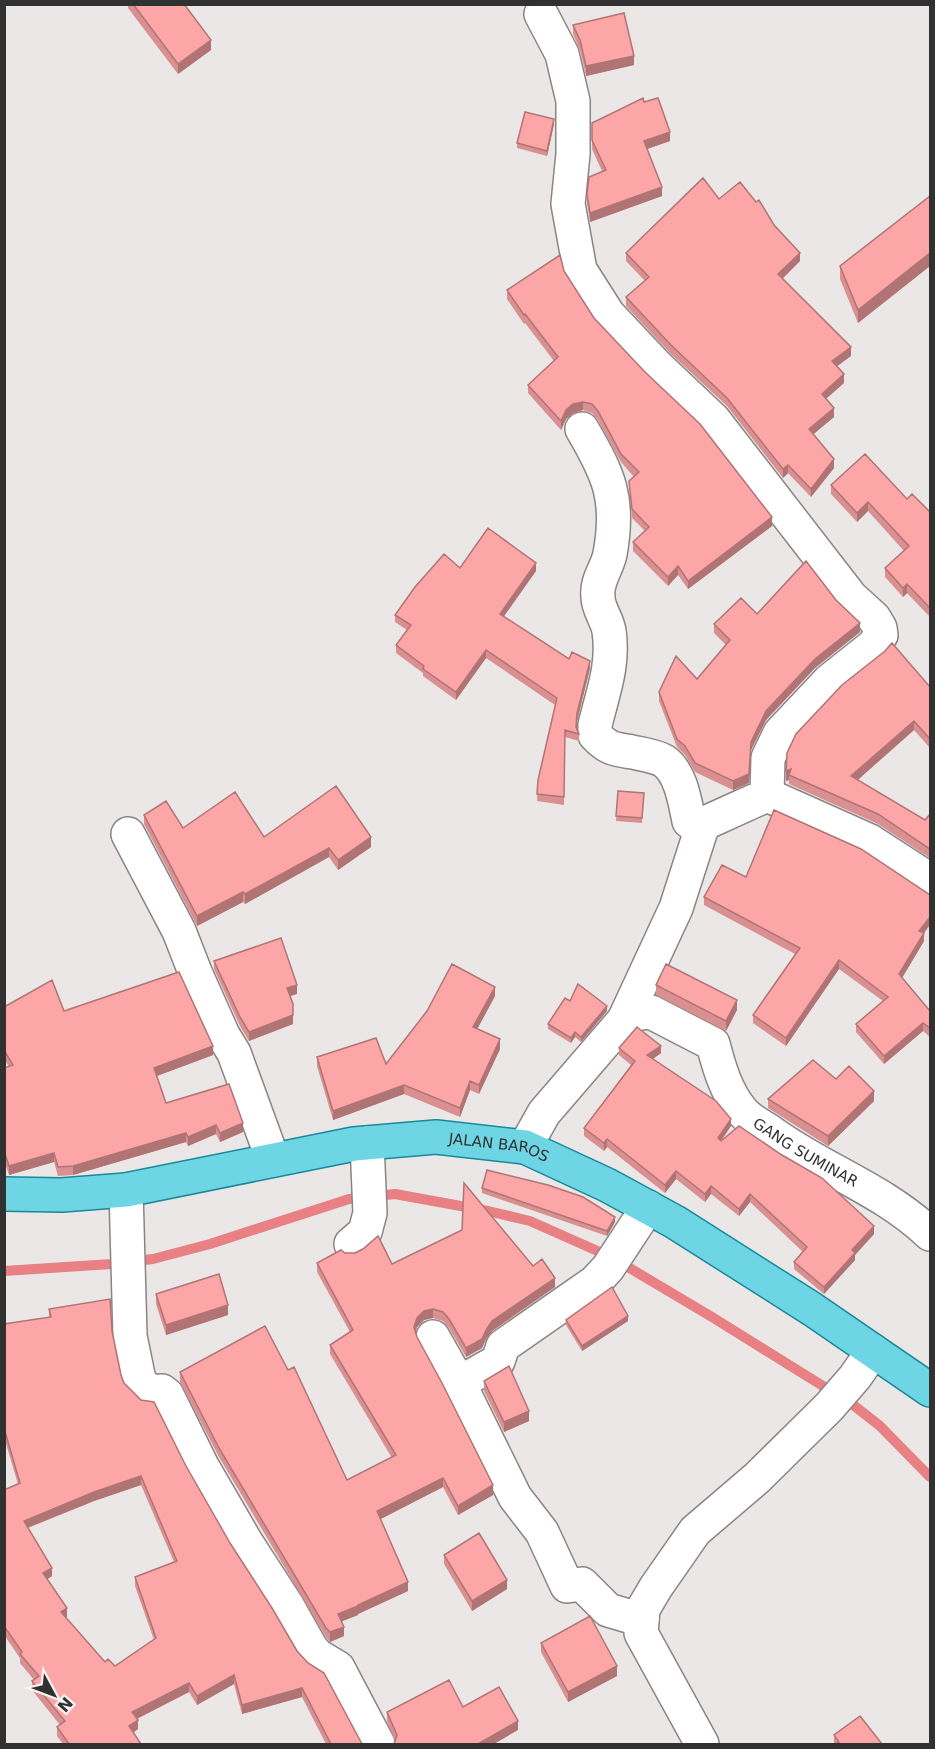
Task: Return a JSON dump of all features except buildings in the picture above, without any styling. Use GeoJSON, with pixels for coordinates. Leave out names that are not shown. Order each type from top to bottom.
{"type":"FeatureCollection","features":[{"type":"Feature","properties":{"kind":"main road","name":"JALAN BAROS"},"geometry":{"type":"LineString","coordinates":[[4,1194],[62,1196],[126,1190],[273,1160],[368,1158],[436,1137],[525,1147],[607,1185],[675,1222],[812,1309],[864,1364],[930,1390]]}},
{"type":"Feature","properties":{"kind":"street"},"geometry":{"type":"LineString","coordinates":[[541,15],[562,54],[573,101],[573,154],[568,204],[580,270],[608,314],[658,367],[714,420],[844,589],[874,618],[880,628],[881,635],[873,646],[829,681],[780,733],[768,758],[767,795]]}},
{"type":"Feature","properties":{"kind":"street"},"geometry":{"type":"LineString","coordinates":[[582,429],[601,461],[611,486],[615,513],[609,556],[598,581],[597,599],[608,624],[611,663],[595,725],[595,735],[607,747],[663,760],[675,775],[686,802],[689,821],[694,825],[703,824],[767,795],[870,841],[930,880]]}},
{"type":"Feature","properties":{"kind":"street"},"geometry":{"type":"LineString","coordinates":[[525,1147],[544,1113],[624,1020],[676,908],[703,824]]}},
{"type":"Feature","properties":{"kind":"street"},"geometry":{"type":"LineString","coordinates":[[128,834],[179,931],[223,1035],[234,1053],[273,1160]]}},
{"type":"Feature","properties":{"kind":"street","name":"GANG SUMINAR"},"geometry":{"type":"LineString","coordinates":[[624,1020],[640,1013],[651,1012],[712,1044],[723,1080],[742,1112],[794,1149],[879,1194],[915,1219],[930,1234]]}},
{"type":"Feature","properties":{"kind":"street"},"geometry":{"type":"LineString","coordinates":[[351,1244],[365,1232],[370,1213],[368,1158]]}},
{"type":"Feature","properties":{"kind":"street"},"geometry":{"type":"LineString","coordinates":[[126,1190],[130,1336],[139,1380],[149,1392],[162,1391],[167,1395],[202,1466],[246,1542],[288,1607],[310,1648],[318,1656],[338,1668],[346,1679],[378,1744]]}},
{"type":"Feature","properties":{"kind":"street"},"geometry":{"type":"LineString","coordinates":[[459,1383],[498,1361],[503,1346],[595,1282],[648,1207]]}},
{"type":"Feature","properties":{"kind":"street"},"geometry":{"type":"LineString","coordinates":[[433,1337],[459,1383],[515,1497],[542,1532],[567,1586],[582,1584],[608,1610],[642,1620]]}},
{"type":"Feature","properties":{"kind":"street"},"geometry":{"type":"LineString","coordinates":[[702,1744],[641,1633],[643,1609],[695,1531],[757,1478],[829,1407],[864,1364]]}},
{"type":"Feature","properties":{"kind":"waterway"},"geometry":{"type":"LineString","coordinates":[[4,1271],[153,1259],[210,1244],[349,1199],[395,1194],[488,1211],[530,1221],[611,1257],[712,1317],[852,1404],[880,1426],[930,1477]]}}]}
